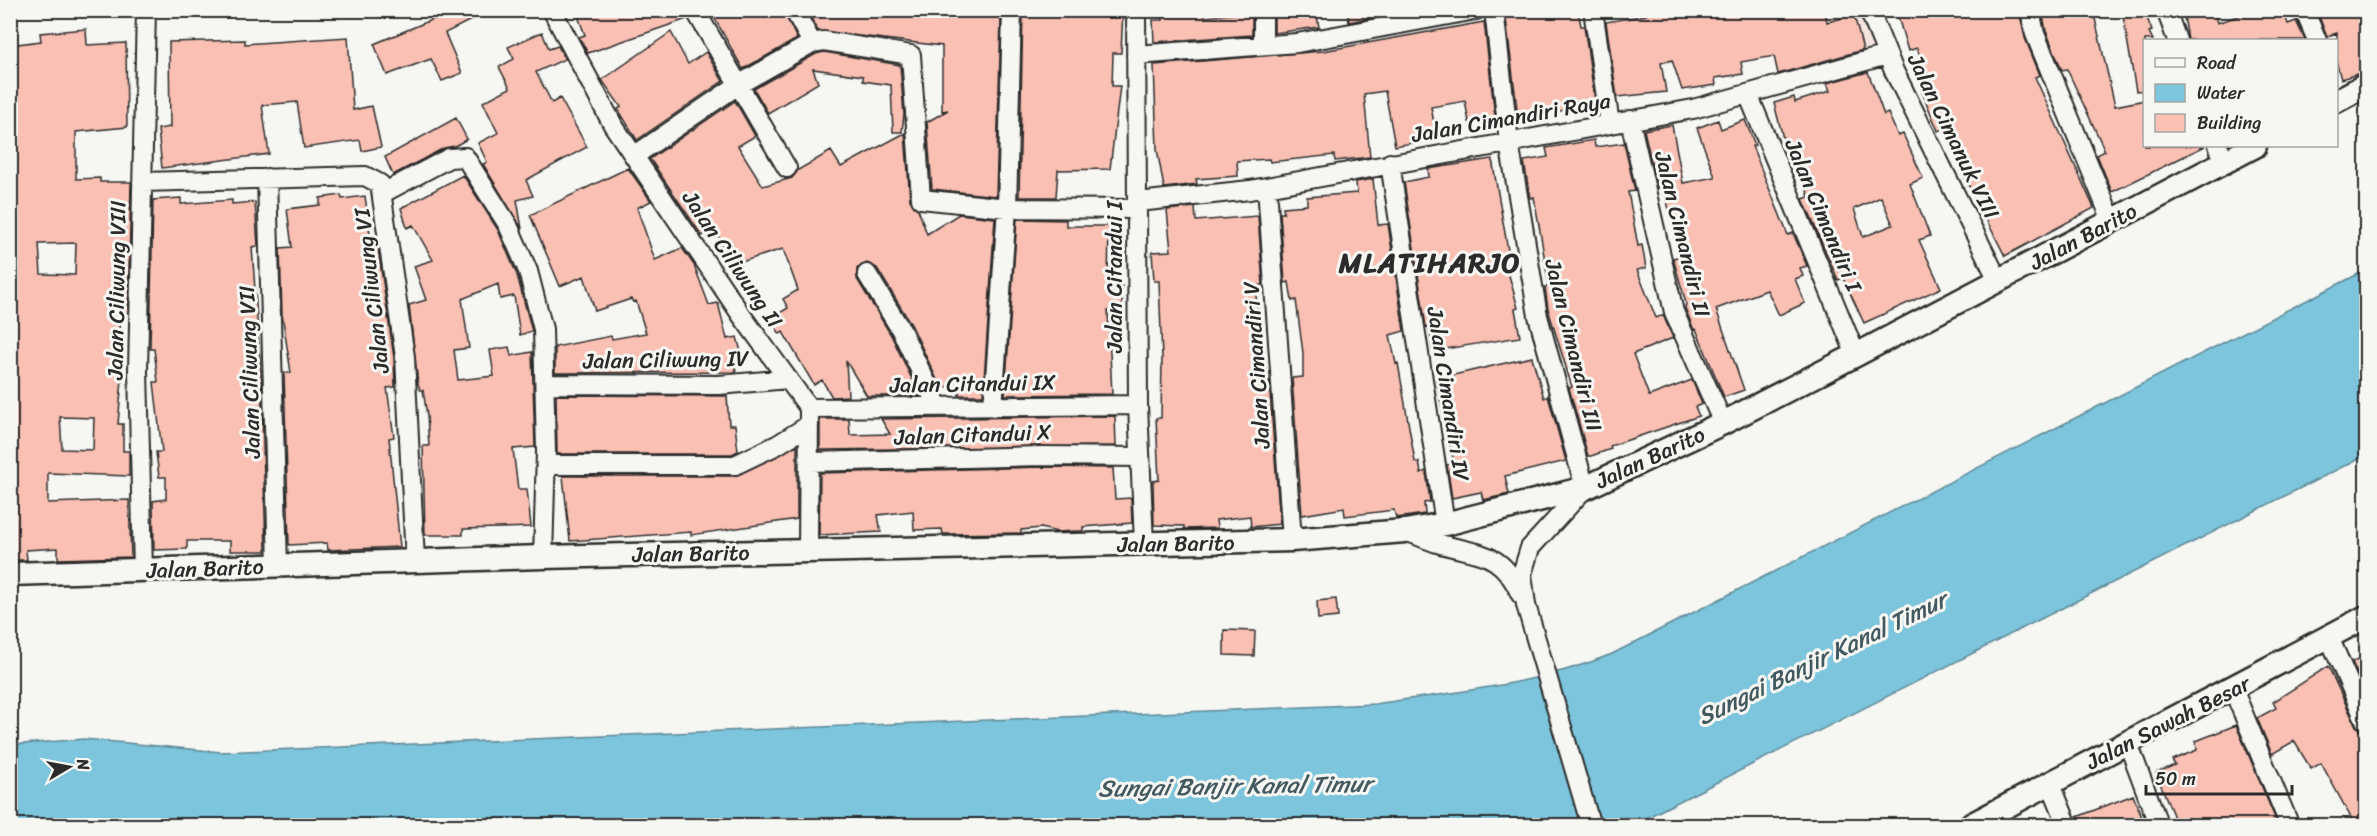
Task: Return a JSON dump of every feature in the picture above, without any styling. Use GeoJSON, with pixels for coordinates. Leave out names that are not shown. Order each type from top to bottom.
{"type":"FeatureCollection","features":[{"type":"Feature","properties":{"kind":"street","name":"Jalan Ciliwung VIII"},"geometry":{"type":"LineString","coordinates":[[143,570],[138,371],[146,10]]}},
{"type":"Feature","properties":{"kind":"street","name":"Jalan Ciliwung II"},"geometry":{"type":"LineString","coordinates":[[552,10],[614,125],[742,316],[788,379],[809,416]]}},
{"type":"Feature","properties":{"kind":"street"},"geometry":{"type":"LineString","coordinates":[[695,10],[787,168]]}},
{"type":"Feature","properties":{"kind":"street"},"geometry":{"type":"LineString","coordinates":[[634,156],[738,85],[812,43],[794,10]]}},
{"type":"Feature","properties":{"kind":"street"},"geometry":{"type":"LineString","coordinates":[[993,407],[1007,208],[1012,10]]}},
{"type":"Feature","properties":{"kind":"street","name":"Jalan Citandui I"},"geometry":{"type":"LineString","coordinates":[[1136,10],[1138,405],[1144,544]]}},
{"type":"Feature","properties":{"kind":"street"},"geometry":{"type":"LineString","coordinates":[[1263,10],[1263,45]]}},
{"type":"Feature","properties":{"kind":"street"},"geometry":{"type":"LineString","coordinates":[[1136,55],[1298,43],[1476,10]]}},
{"type":"Feature","properties":{"kind":"street","name":"Jalan Cimandiri III"},"geometry":{"type":"LineString","coordinates":[[1494,10],[1509,142],[1538,316],[1586,488]]}},
{"type":"Feature","properties":{"kind":"street"},"geometry":{"type":"LineString","coordinates":[[1593,10],[1610,124]]}},
{"type":"Feature","properties":{"kind":"street","name":"Jalan Cimanuk VIII"},"geometry":{"type":"LineString","coordinates":[[1869,10],[1887,55],[1998,280]]}},
{"type":"Feature","properties":{"kind":"street"},"geometry":{"type":"LineString","coordinates":[[2030,10],[2035,34],[2112,221]]}},
{"type":"Feature","properties":{"kind":"street"},"geometry":{"type":"LineString","coordinates":[[2166,10],[2177,39]]}},
{"type":"Feature","properties":{"kind":"street"},"geometry":{"type":"LineString","coordinates":[[2304,10],[2318,39]]}},
{"type":"Feature","properties":{"kind":"street","name":"Jalan Cimandiri Raya"},"geometry":{"type":"LineString","coordinates":[[812,43],[824,41],[911,55],[920,196],[924,200],[1007,208],[1138,205],[1267,187],[1693,109],[1887,55]]}},
{"type":"Feature","properties":{"kind":"street"},"geometry":{"type":"LineString","coordinates":[[2339,94],[2367,85]]}},
{"type":"Feature","properties":{"kind":"street","name":"Jalan Cimandiri I"},"geometry":{"type":"LineString","coordinates":[[1748,94],[1856,355]]}},
{"type":"Feature","properties":{"kind":"street","name":"Jalan Cimandiri II"},"geometry":{"type":"LineString","coordinates":[[1630,120],[1674,312],[1723,423]]}},
{"type":"Feature","properties":{"kind":"street","name":"Jalan Barito"},"geometry":{"type":"LineString","coordinates":[[10,574],[543,557],[1292,540],[1405,531],[1445,524],[1586,488],[1723,423],[2112,221],[2221,154],[2251,147]]}},
{"type":"Feature","properties":{"kind":"street"},"geometry":{"type":"LineString","coordinates":[[383,193],[449,158],[465,157],[508,225],[531,280],[543,328],[546,465],[543,557]]}},
{"type":"Feature","properties":{"kind":"street","name":"Jalan Cimandiri IV"},"geometry":{"type":"LineString","coordinates":[[1390,164],[1445,524]]}},
{"type":"Feature","properties":{"kind":"street","name":"Jalan Ciliwung VI"},"geometry":{"type":"LineString","coordinates":[[142,182],[365,176],[380,184],[405,357],[415,561]]}},
{"type":"Feature","properties":{"kind":"street","name":"Jalan Ciliwung VII"},"geometry":{"type":"LineString","coordinates":[[267,178],[278,566]]}},
{"type":"Feature","properties":{"kind":"street","name":"Jalan Cimandiri V"},"geometry":{"type":"LineString","coordinates":[[1267,187],[1292,540]]}},
{"type":"Feature","properties":{"kind":"street"},"geometry":{"type":"LineString","coordinates":[[867,274],[902,330],[938,407]]}},
{"type":"Feature","properties":{"kind":"street","name":"Jalan Ciliwung IV"},"geometry":{"type":"LineString","coordinates":[[545,384],[719,384],[788,379]]}},
{"type":"Feature","properties":{"kind":"street","name":"Jalan Citandui IX"},"geometry":{"type":"LineString","coordinates":[[809,416],[938,407],[1138,405]]}},
{"type":"Feature","properties":{"kind":"street"},"geometry":{"type":"LineString","coordinates":[[546,465],[735,465],[777,445],[809,416]]}},
{"type":"Feature","properties":{"kind":"street"},"geometry":{"type":"LineString","coordinates":[[808,550],[809,416]]}},
{"type":"Feature","properties":{"kind":"street","name":"Jalan Citandui X"},"geometry":{"type":"LineString","coordinates":[[809,462],[1053,455],[1140,457]]}},
{"type":"Feature","properties":{"kind":"street"},"geometry":{"type":"LineString","coordinates":[[1586,488],[1530,548],[1522,574],[1526,604],[1591,825]]}},
{"type":"Feature","properties":{"kind":"street"},"geometry":{"type":"LineString","coordinates":[[1405,531],[1437,543],[1488,556],[1501,564],[1515,580],[1526,604]]}},
{"type":"Feature","properties":{"kind":"street","name":"Jalan Sawah Besar"},"geometry":{"type":"LineString","coordinates":[[1969,825],[2367,617]]}},
{"type":"Feature","properties":{"kind":"street"},"geometry":{"type":"LineString","coordinates":[[2329,637],[2367,722]]}},
{"type":"Feature","properties":{"kind":"street"},"geometry":{"type":"LineString","coordinates":[[2233,689],[2290,825]]}},
{"type":"Feature","properties":{"kind":"street"},"geometry":{"type":"LineString","coordinates":[[2128,743],[2159,825]]}},
{"type":"Feature","properties":{"kind":"street"},"geometry":{"type":"LineString","coordinates":[[2050,782],[2068,825]]}},
{"type":"Feature","properties":{"kind":"shaded area"},"geometry":{"type":"Polygon","coordinates":[[[1767,11],[1863,11],[1878,49],[1803,72],[1789,28],[1767,11]]]}},
{"type":"Feature","properties":{"kind":"water","name":"Sungai Banjir Kanal Timur"},"geometry":{"type":"Polygon","coordinates":[[[2366,270],[2366,455],[1642,820],[1624,825],[11,826],[11,745],[84,739],[221,752],[1375,704],[1525,680],[1583,665],[1612,654],[2366,270]]]}},
{"type":"Feature","properties":{"kind":"building"},"geometry":{"type":"Polygon","coordinates":[[[441,10],[491,10],[445,33],[462,73],[442,81],[431,59],[387,75],[374,44],[443,15],[441,10]]]}},
{"type":"Feature","properties":{"kind":"building"},"geometry":{"type":"Polygon","coordinates":[[[594,10],[684,10],[687,19],[588,53],[579,37],[585,35],[578,16],[594,10]]]}},
{"type":"Feature","properties":{"kind":"building"},"geometry":{"type":"Polygon","coordinates":[[[710,10],[783,10],[797,39],[743,69],[710,10]]]}},
{"type":"Feature","properties":{"kind":"building"},"geometry":{"type":"Polygon","coordinates":[[[807,10],[969,10],[969,14],[1001,18],[996,196],[932,189],[927,122],[948,110],[942,111],[942,46],[818,31],[807,10]]]}},
{"type":"Feature","properties":{"kind":"building"},"geometry":{"type":"Polygon","coordinates":[[[1023,10],[1123,10],[1121,53],[1113,53],[1112,86],[1120,86],[1110,169],[1058,170],[1056,197],[1019,197],[1023,10]]]}},
{"type":"Feature","properties":{"kind":"building"},"geometry":{"type":"Polygon","coordinates":[[[1162,10],[1205,10],[1205,17],[1252,12],[1252,35],[1154,42],[1153,20],[1163,20],[1162,10]]]}},
{"type":"Feature","properties":{"kind":"building"},"geometry":{"type":"Polygon","coordinates":[[[1274,10],[1316,10],[1319,27],[1274,33],[1274,10]]]}},
{"type":"Feature","properties":{"kind":"building"},"geometry":{"type":"Polygon","coordinates":[[[1347,10],[1411,10],[1349,22],[1347,10]]]}},
{"type":"Feature","properties":{"kind":"building"},"geometry":{"type":"Polygon","coordinates":[[[1505,10],[1578,10],[1581,26],[1584,26],[1594,106],[1518,117],[1505,10]]]}},
{"type":"Feature","properties":{"kind":"building"},"geometry":{"type":"Polygon","coordinates":[[[1646,10],[1825,10],[1827,22],[1854,15],[1863,50],[1778,74],[1774,56],[1741,62],[1743,74],[1715,78],[1716,85],[1682,90],[1672,60],[1661,63],[1666,92],[1617,97],[1606,22],[1646,15],[1646,10]]]}},
{"type":"Feature","properties":{"kind":"building"},"geometry":{"type":"Polygon","coordinates":[[[1896,10],[2019,10],[2025,38],[2040,75],[2035,77],[2094,208],[2005,256],[1964,176],[1972,172],[1949,126],[1938,131],[1922,92],[1931,88],[1917,48],[1908,51],[1896,10]]]}},
{"type":"Feature","properties":{"kind":"building"},"geometry":{"type":"Polygon","coordinates":[[[2042,10],[2093,10],[2115,106],[2143,100],[2143,147],[2203,147],[2112,192],[2097,155],[2105,151],[2067,69],[2062,70],[2046,31],[2042,10]]]}},
{"type":"Feature","properties":{"kind":"building"},"geometry":{"type":"Polygon","coordinates":[[[2122,10],[2144,10],[2152,31],[2149,32],[2152,39],[2143,39],[2143,90],[2136,91],[2122,10]]]}},
{"type":"Feature","properties":{"kind":"building"},"geometry":{"type":"Polygon","coordinates":[[[2183,10],[2214,10],[2217,23],[2257,10],[2283,10],[2288,24],[2296,21],[2305,39],[2188,39],[2183,10]]]}},
{"type":"Feature","properties":{"kind":"building"},"geometry":{"type":"Polygon","coordinates":[[[2367,10],[2367,71],[2341,79],[2338,68],[2337,33],[2327,36],[2317,12],[2367,10]]]}},
{"type":"Feature","properties":{"kind":"building"},"geometry":{"type":"Polygon","coordinates":[[[1484,22],[1495,117],[1469,122],[1465,101],[1431,107],[1437,139],[1395,146],[1385,91],[1364,94],[1370,157],[1335,161],[1334,155],[1270,162],[1269,159],[1237,161],[1238,176],[1196,179],[1197,184],[1164,188],[1157,149],[1154,65],[1323,51],[1484,22]]]}},
{"type":"Feature","properties":{"kind":"building"},"geometry":{"type":"Polygon","coordinates":[[[86,29],[87,45],[126,43],[127,127],[76,132],[76,179],[100,178],[100,182],[131,182],[128,313],[120,312],[117,368],[123,368],[118,424],[123,424],[123,451],[129,451],[129,476],[48,473],[48,503],[129,500],[131,557],[58,559],[58,548],[26,550],[27,560],[10,560],[10,45],[41,41],[40,33],[86,29]],[[76,243],[39,244],[41,274],[75,275],[76,243]],[[60,417],[62,449],[93,450],[94,418],[60,417]]]}},
{"type":"Feature","properties":{"kind":"building"},"geometry":{"type":"Polygon","coordinates":[[[542,32],[549,49],[558,46],[565,59],[536,72],[552,103],[560,98],[587,147],[526,180],[533,196],[517,200],[522,229],[483,164],[487,162],[478,143],[498,133],[483,102],[510,88],[499,67],[514,59],[508,47],[542,32]]]}},
{"type":"Feature","properties":{"kind":"building"},"geometry":{"type":"Polygon","coordinates":[[[671,32],[688,64],[706,52],[723,81],[637,140],[618,109],[621,107],[602,80],[671,32]]]}},
{"type":"Feature","properties":{"kind":"building"},"geometry":{"type":"Polygon","coordinates":[[[348,37],[353,110],[372,106],[381,147],[362,151],[360,140],[304,148],[297,102],[262,105],[269,154],[162,168],[158,129],[170,127],[169,42],[245,40],[245,44],[348,37]]]}},
{"type":"Feature","properties":{"kind":"building"},"geometry":{"type":"Polygon","coordinates":[[[824,52],[900,65],[904,114],[902,132],[893,132],[891,85],[863,81],[863,76],[813,69],[818,83],[768,113],[754,89],[816,54],[824,52]]]}},
{"type":"Feature","properties":{"kind":"building"},"geometry":{"type":"Polygon","coordinates":[[[1868,72],[1884,115],[1888,113],[1898,136],[1903,134],[1923,178],[1910,184],[1930,236],[1919,240],[1941,288],[1864,323],[1843,278],[1838,280],[1803,199],[1809,197],[1795,148],[1786,150],[1774,103],[1794,97],[1795,102],[1830,91],[1827,83],[1868,72]],[[1881,197],[1854,209],[1863,237],[1893,225],[1881,197]]]}},
{"type":"Feature","properties":{"kind":"building"},"geometry":{"type":"Polygon","coordinates":[[[735,101],[755,136],[738,146],[763,186],[792,178],[798,170],[831,151],[841,167],[905,133],[910,200],[918,209],[927,234],[959,214],[995,218],[983,395],[959,395],[959,391],[939,384],[911,324],[877,268],[867,263],[857,268],[857,279],[891,335],[920,396],[867,396],[846,361],[848,396],[832,397],[822,380],[814,385],[783,332],[780,334],[770,319],[788,308],[783,299],[798,290],[783,249],[728,266],[716,228],[702,236],[650,159],[735,101]]]}},
{"type":"Feature","properties":{"kind":"building"},"geometry":{"type":"Polygon","coordinates":[[[456,118],[467,139],[455,146],[444,148],[393,175],[385,157],[456,118]]]}},
{"type":"Feature","properties":{"kind":"building"},"geometry":{"type":"Polygon","coordinates":[[[1718,120],[1721,129],[1745,120],[1755,145],[1752,146],[1788,235],[1793,233],[1807,266],[1800,268],[1803,276],[1795,279],[1805,303],[1779,315],[1767,290],[1716,309],[1744,390],[1724,397],[1685,308],[1686,303],[1673,258],[1680,256],[1674,224],[1662,187],[1657,188],[1644,130],[1672,125],[1683,183],[1715,177],[1697,128],[1718,120]]]}},
{"type":"Feature","properties":{"kind":"building"},"geometry":{"type":"Polygon","coordinates":[[[1594,140],[1595,147],[1624,143],[1635,191],[1628,192],[1638,246],[1642,245],[1646,268],[1637,270],[1656,318],[1663,315],[1673,338],[1633,354],[1649,396],[1692,380],[1702,404],[1695,407],[1699,416],[1610,446],[1611,449],[1588,456],[1569,388],[1572,387],[1548,309],[1545,287],[1549,286],[1534,197],[1530,198],[1524,161],[1548,157],[1546,148],[1594,140]]]}},
{"type":"Feature","properties":{"kind":"building"},"geometry":{"type":"Polygon","coordinates":[[[1492,159],[1509,256],[1504,257],[1518,308],[1515,309],[1520,337],[1433,351],[1429,326],[1426,327],[1404,182],[1429,177],[1428,169],[1492,159]]]}},
{"type":"Feature","properties":{"kind":"building"},"geometry":{"type":"Polygon","coordinates":[[[628,168],[651,201],[637,208],[655,260],[682,248],[694,265],[709,305],[718,303],[727,339],[737,337],[743,359],[734,362],[736,372],[555,373],[555,347],[611,336],[612,339],[646,333],[636,301],[633,302],[631,299],[595,311],[584,276],[560,286],[530,215],[628,168]]]}},
{"type":"Feature","properties":{"kind":"building"},"geometry":{"type":"Polygon","coordinates":[[[463,175],[498,230],[517,275],[532,331],[520,335],[514,296],[500,299],[498,284],[462,299],[469,348],[454,350],[458,380],[494,376],[490,350],[509,347],[511,356],[532,352],[535,447],[513,449],[518,489],[527,489],[531,527],[463,529],[463,535],[425,535],[423,446],[429,446],[427,416],[423,390],[420,390],[418,384],[409,305],[426,300],[414,266],[433,260],[413,225],[407,228],[401,208],[463,175]]]}},
{"type":"Feature","properties":{"kind":"building"},"geometry":{"type":"Polygon","coordinates":[[[1373,179],[1378,225],[1388,224],[1404,331],[1390,335],[1396,364],[1398,363],[1415,462],[1419,462],[1421,473],[1426,471],[1430,502],[1424,503],[1425,514],[1396,518],[1394,510],[1345,516],[1344,508],[1302,515],[1292,378],[1303,377],[1303,353],[1296,300],[1292,301],[1289,282],[1285,283],[1280,213],[1284,213],[1283,207],[1307,205],[1307,197],[1357,193],[1356,182],[1373,179]]]}},
{"type":"Feature","properties":{"kind":"building"},"geometry":{"type":"Polygon","coordinates":[[[341,195],[342,199],[365,196],[372,249],[378,248],[394,358],[395,387],[387,388],[394,437],[389,438],[400,547],[328,550],[327,543],[289,545],[284,373],[291,373],[282,314],[280,248],[292,247],[287,209],[320,205],[320,198],[341,195]]]}},
{"type":"Feature","properties":{"kind":"building"},"geometry":{"type":"Polygon","coordinates":[[[181,198],[181,204],[232,200],[232,204],[255,202],[258,246],[252,247],[261,375],[266,551],[230,551],[230,541],[187,541],[187,549],[154,550],[153,501],[166,499],[166,477],[159,477],[156,452],[162,452],[154,382],[158,382],[154,349],[150,349],[153,200],[181,198]]]}},
{"type":"Feature","properties":{"kind":"building"},"geometry":{"type":"Polygon","coordinates":[[[1195,207],[1196,221],[1258,216],[1263,285],[1255,286],[1263,361],[1265,361],[1267,380],[1269,380],[1280,524],[1251,527],[1250,516],[1216,520],[1217,528],[1184,529],[1184,526],[1154,525],[1153,481],[1159,480],[1156,418],[1161,418],[1162,358],[1159,281],[1154,281],[1152,252],[1171,251],[1167,210],[1195,207]]]}},
{"type":"Feature","properties":{"kind":"building"},"geometry":{"type":"Polygon","coordinates":[[[1017,219],[1066,220],[1066,226],[1109,226],[1108,286],[1122,286],[1122,311],[1108,311],[1112,394],[1005,395],[1017,219]]]}},
{"type":"Feature","properties":{"kind":"building"},"geometry":{"type":"Polygon","coordinates":[[[1532,357],[1544,398],[1548,396],[1566,461],[1505,476],[1509,494],[1483,500],[1481,492],[1452,498],[1447,465],[1454,463],[1436,379],[1532,357]]]}},
{"type":"Feature","properties":{"kind":"building"},"geometry":{"type":"Polygon","coordinates":[[[556,395],[727,396],[729,425],[735,425],[738,451],[732,454],[557,454],[556,395]]]}},
{"type":"Feature","properties":{"kind":"building"},"geometry":{"type":"Polygon","coordinates":[[[1115,416],[1116,446],[820,450],[820,419],[849,419],[850,435],[890,434],[881,419],[1115,416]]]}},
{"type":"Feature","properties":{"kind":"building"},"geometry":{"type":"Polygon","coordinates":[[[797,445],[797,519],[691,535],[691,532],[570,541],[563,476],[735,476],[797,445]]]}},
{"type":"Feature","properties":{"kind":"building"},"geometry":{"type":"Polygon","coordinates":[[[1043,467],[1113,468],[1115,499],[1131,498],[1132,523],[1083,527],[1083,531],[1057,532],[1041,528],[1021,530],[1021,533],[943,534],[942,529],[914,530],[913,511],[878,515],[881,532],[819,535],[820,473],[1043,467]]]}},
{"type":"Feature","properties":{"kind":"building"},"geometry":{"type":"Polygon","coordinates":[[[1336,599],[1338,617],[1318,619],[1317,601],[1336,599]]]}},
{"type":"Feature","properties":{"kind":"building"},"geometry":{"type":"Polygon","coordinates":[[[1224,630],[1255,631],[1254,656],[1224,655],[1224,630]]]}},
{"type":"Feature","properties":{"kind":"building"},"geometry":{"type":"Polygon","coordinates":[[[2367,655],[2367,695],[2352,662],[2367,655]]]}},
{"type":"Feature","properties":{"kind":"building"},"geometry":{"type":"Polygon","coordinates":[[[2328,666],[2356,726],[2367,733],[2367,825],[2355,825],[2321,763],[2311,769],[2294,741],[2272,754],[2257,718],[2276,708],[2273,702],[2328,666]]]}},
{"type":"Feature","properties":{"kind":"building"},"geometry":{"type":"Polygon","coordinates":[[[2236,725],[2278,825],[2177,825],[2156,773],[2175,765],[2172,760],[2197,750],[2196,741],[2236,725]]]}},
{"type":"Feature","properties":{"kind":"building"},"geometry":{"type":"Polygon","coordinates":[[[2133,795],[2145,825],[2079,825],[2077,817],[2133,795]]]}},
{"type":"Feature","properties":{"kind":"district","name":"MLATIHARJO"},"geometry":{"type":"Point","coordinates":[1430,262]}}]}
